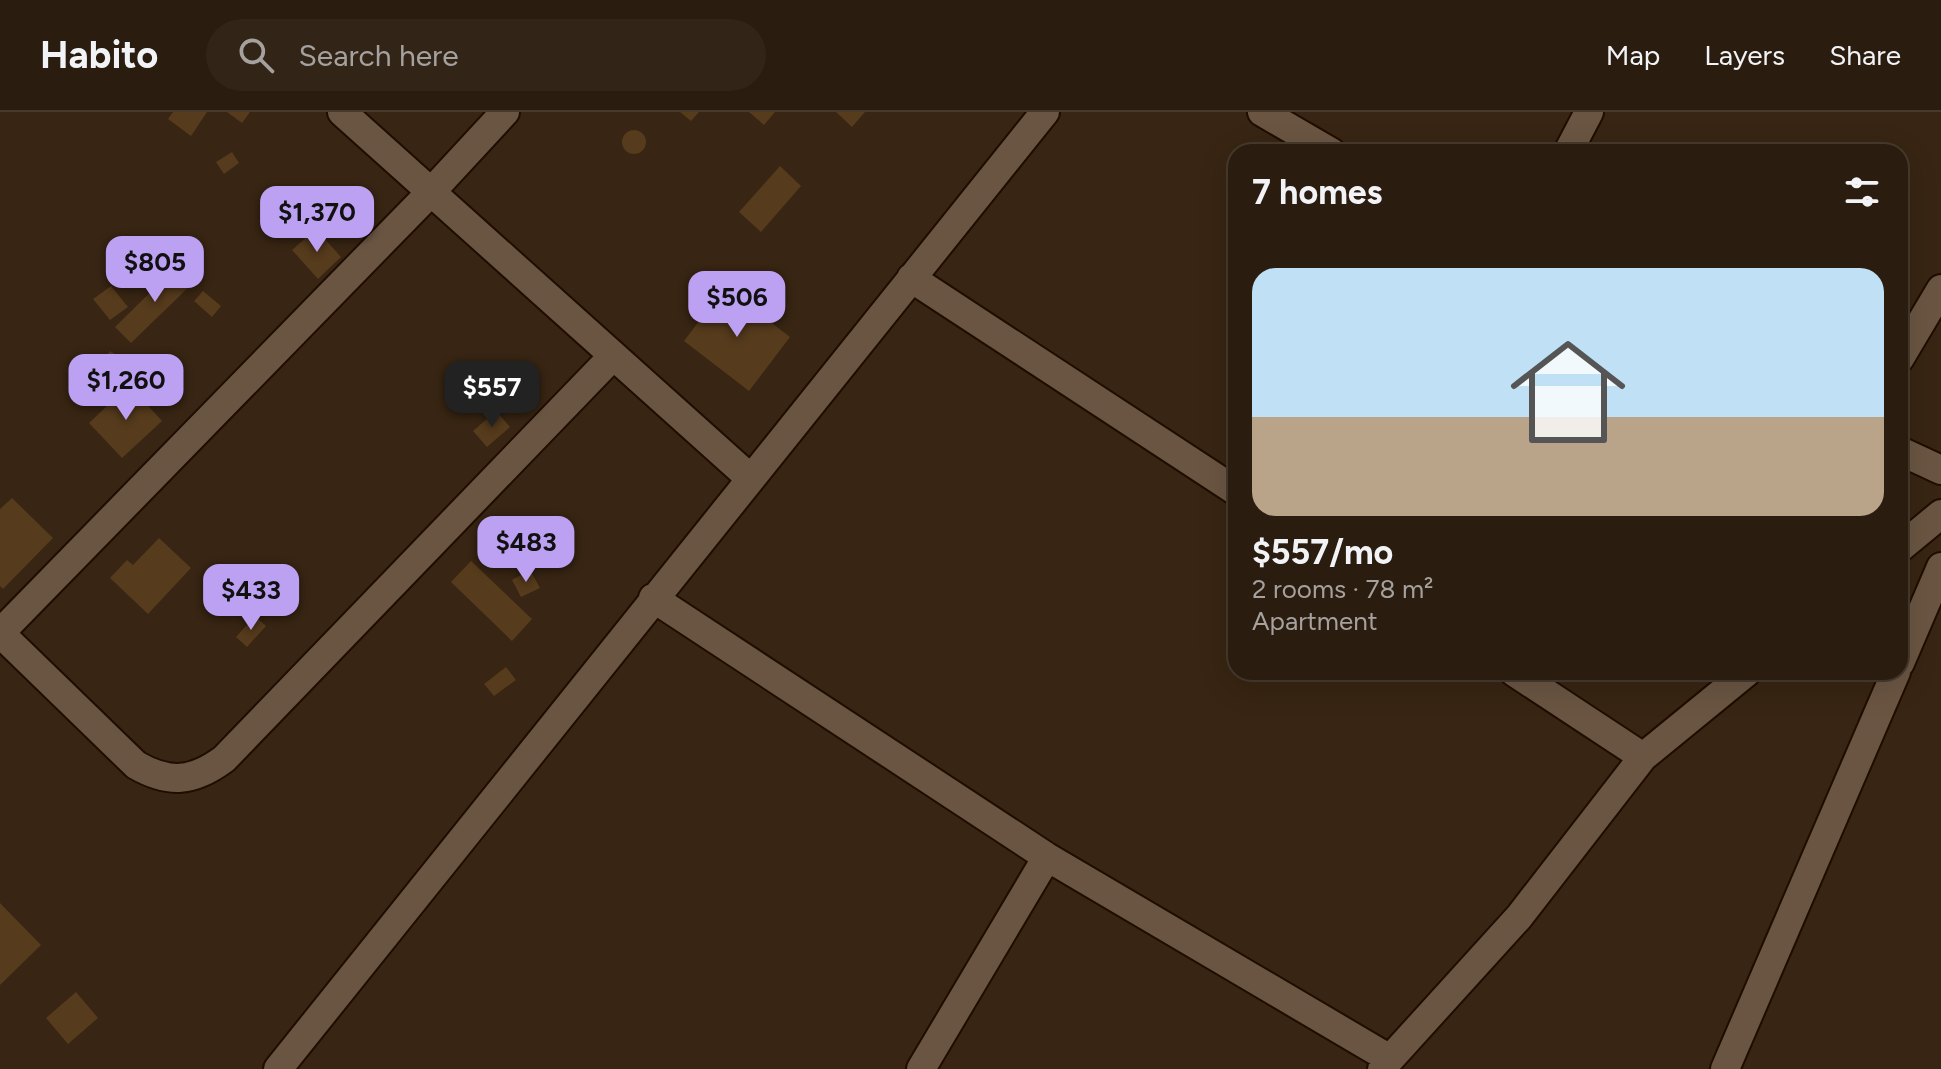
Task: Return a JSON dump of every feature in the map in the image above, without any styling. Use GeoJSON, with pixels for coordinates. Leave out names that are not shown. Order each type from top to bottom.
{"type":"FeatureCollection","features":[{"type":"Feature","properties":{"kind":"street"},"geometry":{"type":"LineString","coordinates":[[342,112],[750,478]]}},
{"type":"Feature","properties":{"kind":"street"},"geometry":{"type":"LineString","coordinates":[[505,112],[431,192],[0,633],[136,765],[153,775],[172,778],[190,777],[209,770],[224,759],[613,356]]}},
{"type":"Feature","properties":{"kind":"street"},"geometry":{"type":"LineString","coordinates":[[278,1069],[1045,112]]}},
{"type":"Feature","properties":{"kind":"street"},"geometry":{"type":"LineString","coordinates":[[1262,112],[1317,144]]}},
{"type":"Feature","properties":{"kind":"street"},"geometry":{"type":"LineString","coordinates":[[1572,144],[1589,112]]}},
{"type":"Feature","properties":{"kind":"street"},"geometry":{"type":"LineString","coordinates":[[911,278],[1228,486]]}},
{"type":"Feature","properties":{"kind":"street"},"geometry":{"type":"LineString","coordinates":[[1908,345],[1941,289]]}},
{"type":"Feature","properties":{"kind":"street"},"geometry":{"type":"LineString","coordinates":[[1908,455],[1941,470]]}},
{"type":"Feature","properties":{"kind":"street"},"geometry":{"type":"LineString","coordinates":[[1908,541],[1941,514]]}},
{"type":"Feature","properties":{"kind":"street"},"geometry":{"type":"LineString","coordinates":[[1908,644],[1941,567]]}},
{"type":"Feature","properties":{"kind":"street"},"geometry":{"type":"LineString","coordinates":[[653,598],[1047,857],[1386,1064],[1519,917],[1643,757],[1737,680]]}},
{"type":"Feature","properties":{"kind":"street"},"geometry":{"type":"LineString","coordinates":[[1526,680],[1643,757]]}},
{"type":"Feature","properties":{"kind":"street"},"geometry":{"type":"LineString","coordinates":[[1725,1069],[1893,680]]}},
{"type":"Feature","properties":{"kind":"street"},"geometry":{"type":"LineString","coordinates":[[921,1069],[1047,857]]}},
{"type":"Feature","properties":{"kind":"building"},"geometry":{"type":"Polygon","coordinates":[[[173,112],[207,112],[191,136],[168,119],[173,112]]]}},
{"type":"Feature","properties":{"kind":"building"},"geometry":{"type":"Polygon","coordinates":[[[227,112],[250,112],[242,123],[227,112]]]}},
{"type":"Feature","properties":{"kind":"building"},"geometry":{"type":"Polygon","coordinates":[[[680,112],[699,112],[691,121],[680,112]]]}},
{"type":"Feature","properties":{"kind":"building"},"geometry":{"type":"Polygon","coordinates":[[[749,112],[775,112],[764,125],[749,112]]]}},
{"type":"Feature","properties":{"kind":"building"},"geometry":{"type":"Polygon","coordinates":[[[836,112],[865,112],[852,127],[836,112]]]}},
{"type":"Feature","properties":{"kind":"building"},"geometry":{"type":"Polygon","coordinates":[[[634,130],[643,133],[646,142],[643,151],[634,154],[625,151],[622,142],[625,133],[634,130]]]}},
{"type":"Feature","properties":{"kind":"building"},"geometry":{"type":"Polygon","coordinates":[[[232,152],[239,163],[224,174],[216,162],[232,152]]]}},
{"type":"Feature","properties":{"kind":"building"},"geometry":{"type":"Polygon","coordinates":[[[780,166],[801,186],[761,232],[739,212],[780,166]]]}},
{"type":"Feature","properties":{"kind":"building"},"geometry":{"type":"Polygon","coordinates":[[[316,229],[341,257],[318,279],[292,250],[316,229]]]}},
{"type":"Feature","properties":{"kind":"building"},"geometry":{"type":"Polygon","coordinates":[[[178,265],[194,282],[131,343],[115,327],[178,265]]]}},
{"type":"Feature","properties":{"kind":"building"},"geometry":{"type":"Polygon","coordinates":[[[111,286],[128,307],[110,320],[93,299],[111,286]]]}},
{"type":"Feature","properties":{"kind":"building"},"geometry":{"type":"Polygon","coordinates":[[[725,287],[790,337],[749,391],[684,341],[725,287]]]}},
{"type":"Feature","properties":{"kind":"building"},"geometry":{"type":"Polygon","coordinates":[[[203,291],[221,306],[212,317],[194,301],[203,291]]]}},
{"type":"Feature","properties":{"kind":"building"},"geometry":{"type":"Polygon","coordinates":[[[110,351],[118,356],[111,367],[103,361],[110,351]]]}},
{"type":"Feature","properties":{"kind":"building"},"geometry":{"type":"Polygon","coordinates":[[[129,385],[162,421],[122,458],[89,423],[129,385]]]}},
{"type":"Feature","properties":{"kind":"building"},"geometry":{"type":"Polygon","coordinates":[[[496,411],[510,427],[487,447],[473,431],[496,411]]]}},
{"type":"Feature","properties":{"kind":"building"},"geometry":{"type":"Polygon","coordinates":[[[12,498],[53,538],[3,589],[0,586],[0,509],[12,498]]]}},
{"type":"Feature","properties":{"kind":"building"},"geometry":{"type":"Polygon","coordinates":[[[159,538],[191,568],[148,614],[110,578],[127,560],[133,565],[159,538]]]}},
{"type":"Feature","properties":{"kind":"building"},"geometry":{"type":"Polygon","coordinates":[[[471,561],[532,619],[512,641],[451,582],[471,561]]]}},
{"type":"Feature","properties":{"kind":"building"},"geometry":{"type":"Polygon","coordinates":[[[530,570],[540,588],[521,597],[512,580],[530,570]]]}},
{"type":"Feature","properties":{"kind":"building"},"geometry":{"type":"Polygon","coordinates":[[[255,616],[266,626],[247,647],[236,637],[255,616]]]}},
{"type":"Feature","properties":{"kind":"building"},"geometry":{"type":"Polygon","coordinates":[[[506,667],[516,680],[494,696],[484,684],[506,667]]]}},
{"type":"Feature","properties":{"kind":"building"},"geometry":{"type":"Polygon","coordinates":[[[0,903],[41,945],[0,985],[0,903]]]}},
{"type":"Feature","properties":{"kind":"building"},"geometry":{"type":"Polygon","coordinates":[[[76,992],[98,1018],[68,1044],[46,1018],[76,992]]]}}]}
